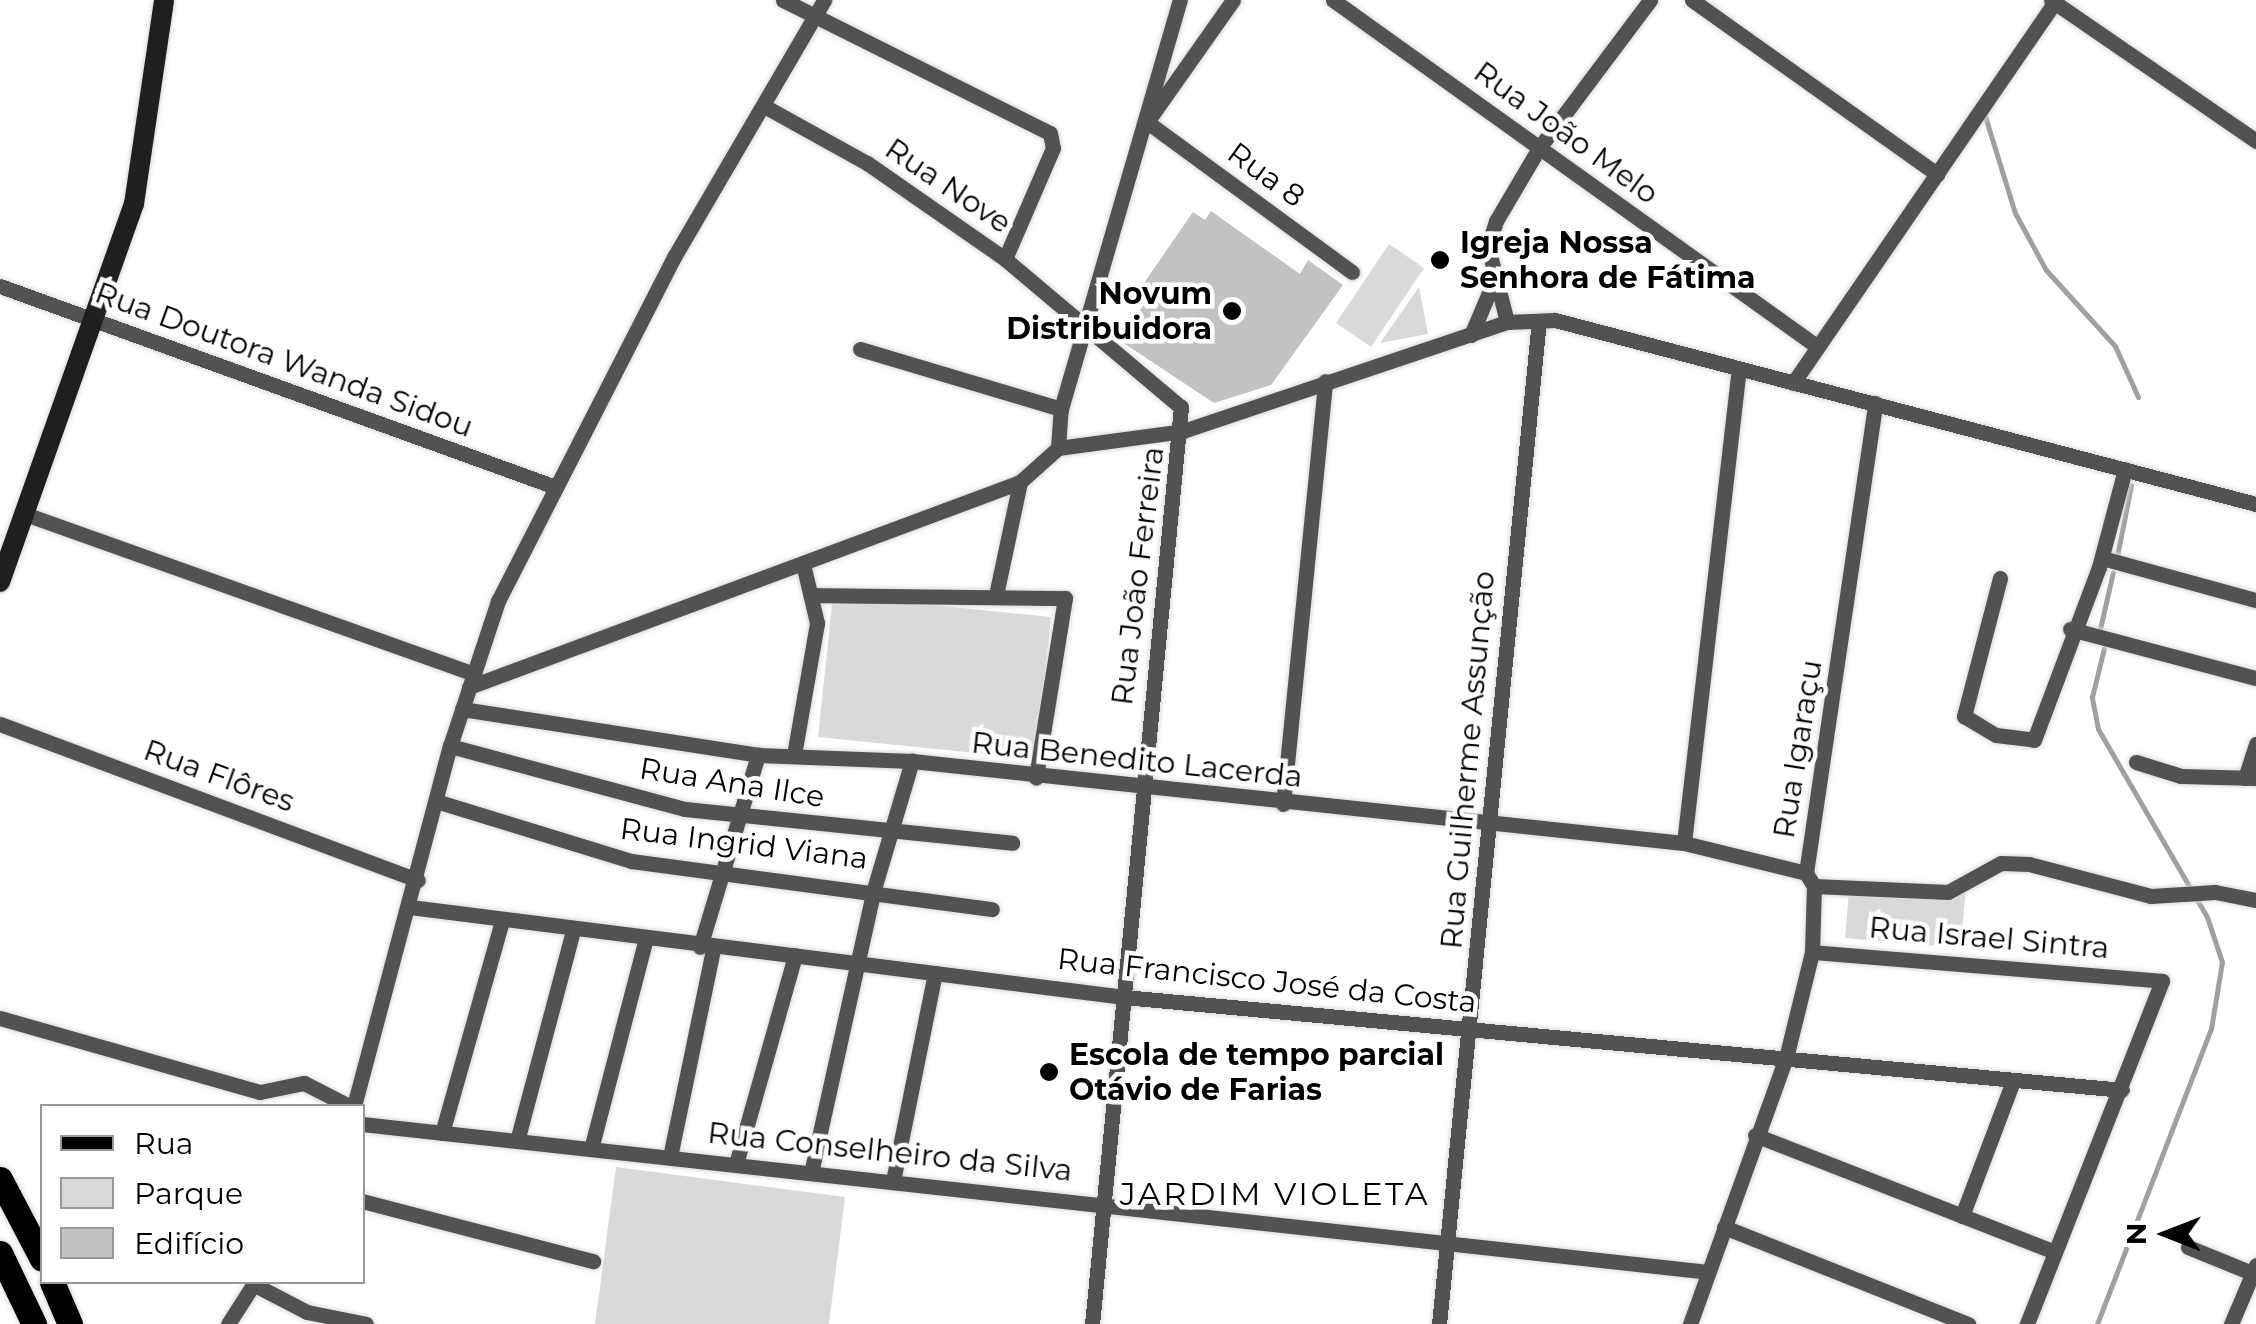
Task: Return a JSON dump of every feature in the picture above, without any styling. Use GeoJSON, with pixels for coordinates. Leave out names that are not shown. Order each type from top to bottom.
{"type":"FeatureCollection","features":[{"type":"Feature","properties":{"kind":"main road"},"geometry":{"type":"LineString","coordinates":[[0,582],[134,204],[164,0]]}},
{"type":"Feature","properties":{"kind":"main road"},"geometry":{"type":"LineString","coordinates":[[0,1179],[40,1255]]}},
{"type":"Feature","properties":{"kind":"main road"},"geometry":{"type":"LineString","coordinates":[[0,1252],[34,1324]]}},
{"type":"Feature","properties":{"kind":"main road"},"geometry":{"type":"LineString","coordinates":[[53,1284],[70,1324]]}},
{"type":"Feature","properties":{"kind":"street"},"geometry":{"type":"LineString","coordinates":[[783,0],[821,7],[1050,133],[1053,148],[1005,259]]}},
{"type":"Feature","properties":{"kind":"street"},"geometry":{"type":"LineString","coordinates":[[1058,448],[1061,409],[1090,328],[1180,0]]}},
{"type":"Feature","properties":{"kind":"street"},"geometry":{"type":"LineString","coordinates":[[1147,122],[1233,0]]}},
{"type":"Feature","properties":{"kind":"street","name":"Rua João Melo"},"geometry":{"type":"LineString","coordinates":[[1334,0],[1815,345]]}},
{"type":"Feature","properties":{"kind":"street"},"geometry":{"type":"LineString","coordinates":[[1507,322],[1488,239],[1539,148],[1650,0]]}},
{"type":"Feature","properties":{"kind":"street"},"geometry":{"type":"LineString","coordinates":[[1692,0],[1937,174]]}},
{"type":"Feature","properties":{"kind":"street"},"geometry":{"type":"LineString","coordinates":[[1793,383],[1815,345],[2054,1],[2256,141]]}},
{"type":"Feature","properties":{"kind":"street"},"geometry":{"type":"LineString","coordinates":[[353,1104],[418,880],[462,708],[550,485],[821,7]]}},
{"type":"Feature","properties":{"kind":"street","name":"Rua Nove"},"geometry":{"type":"LineString","coordinates":[[764,106],[867,163],[1005,259],[1181,407],[1183,431]]}},
{"type":"Feature","properties":{"kind":"street","name":"Rua 8"},"geometry":{"type":"LineString","coordinates":[[1147,122],[1352,272]]}},
{"type":"Feature","properties":{"kind":"street"},"geometry":{"type":"LineString","coordinates":[[1471,336],[1496,276]]}},
{"type":"Feature","properties":{"kind":"street","name":"Rua Doutora Wanda Sidou"},"geometry":{"type":"LineString","coordinates":[[0,286],[550,485]]}},
{"type":"Feature","properties":{"kind":"street"},"geometry":{"type":"LineString","coordinates":[[25,514],[472,681],[1020,482],[1058,448],[1183,431],[1325,380],[1507,322],[1539,321],[1876,403],[2256,504]]}},
{"type":"Feature","properties":{"kind":"street","name":"Rua Guilherme Assunção"},"geometry":{"type":"LineString","coordinates":[[1439,1324],[1472,1030],[1487,820],[1539,321]]}},
{"type":"Feature","properties":{"kind":"street"},"geometry":{"type":"LineString","coordinates":[[860,349],[1061,409]]}},
{"type":"Feature","properties":{"kind":"street"},"geometry":{"type":"LineString","coordinates":[[1684,843],[1739,370]]}},
{"type":"Feature","properties":{"kind":"street"},"geometry":{"type":"LineString","coordinates":[[1283,804],[1325,380]]}},
{"type":"Feature","properties":{"kind":"street","name":"Rua Igaraçu"},"geometry":{"type":"LineString","coordinates":[[1691,1324],[1786,1058],[1812,952],[1810,879],[1876,403]]}},
{"type":"Feature","properties":{"kind":"street","name":"Rua João Ferreira"},"geometry":{"type":"LineString","coordinates":[[1092,1324],[1141,790],[1183,431]]}},
{"type":"Feature","properties":{"kind":"street"},"geometry":{"type":"LineString","coordinates":[[2000,578],[1966,723],[2034,740],[2070,629],[2102,558],[2125,469]]}},
{"type":"Feature","properties":{"kind":"street"},"geometry":{"type":"LineString","coordinates":[[996,595],[1020,482]]}},
{"type":"Feature","properties":{"kind":"street"},"geometry":{"type":"LineString","coordinates":[[2102,558],[2256,600]]}},
{"type":"Feature","properties":{"kind":"street"},"geometry":{"type":"LineString","coordinates":[[794,755],[817,623],[813,594],[802,564]]}},
{"type":"Feature","properties":{"kind":"street"},"geometry":{"type":"LineString","coordinates":[[813,594],[1066,598],[1036,778]]}},
{"type":"Feature","properties":{"kind":"street"},"geometry":{"type":"LineString","coordinates":[[2070,629],[2256,678]]}},
{"type":"Feature","properties":{"kind":"street","name":"Rua Benedito Lacerda"},"geometry":{"type":"LineString","coordinates":[[462,708],[758,755],[912,761],[1141,790],[1487,820],[1684,843],[1810,879],[1948,892],[2015,864],[2151,896],[2256,900]]}},
{"type":"Feature","properties":{"kind":"street","name":"Rua Flôres"},"geometry":{"type":"LineString","coordinates":[[0,724],[418,880]]}},
{"type":"Feature","properties":{"kind":"street"},"geometry":{"type":"LineString","coordinates":[[2136,762],[2181,776],[2250,778],[2256,744]]}},
{"type":"Feature","properties":{"kind":"street","name":"Rua Ana Ilce"},"geometry":{"type":"LineString","coordinates":[[450,746],[636,799],[740,818],[1012,843]]}},
{"type":"Feature","properties":{"kind":"street"},"geometry":{"type":"LineString","coordinates":[[670,1157],[720,876],[758,755]]}},
{"type":"Feature","properties":{"kind":"street"},"geometry":{"type":"LineString","coordinates":[[811,1173],[874,889],[912,761]]}},
{"type":"Feature","properties":{"kind":"street","name":"Rua Ingrid Viana"},"geometry":{"type":"LineString","coordinates":[[436,801],[631,862],[720,876],[874,889],[992,909]]}},
{"type":"Feature","properties":{"kind":"street","name":"Rua Francisco José da Costa"},"geometry":{"type":"LineString","coordinates":[[410,907],[707,948],[858,960],[1124,997],[2122,1090]]}},
{"type":"Feature","properties":{"kind":"street"},"geometry":{"type":"LineString","coordinates":[[442,1134],[502,920]]}},
{"type":"Feature","properties":{"kind":"street"},"geometry":{"type":"LineString","coordinates":[[516,1141],[573,930]]}},
{"type":"Feature","properties":{"kind":"street"},"geometry":{"type":"LineString","coordinates":[[591,1149],[646,938]]}},
{"type":"Feature","properties":{"kind":"street","name":"Rua Israel Sintra"},"geometry":{"type":"LineString","coordinates":[[1812,952],[2162,981],[2122,1090]]}},
{"type":"Feature","properties":{"kind":"street"},"geometry":{"type":"LineString","coordinates":[[736,1164],[795,956]]}},
{"type":"Feature","properties":{"kind":"street"},"geometry":{"type":"LineString","coordinates":[[894,1181],[935,973]]}},
{"type":"Feature","properties":{"kind":"street"},"geometry":{"type":"LineString","coordinates":[[0,1018],[260,1092],[304,1083],[348,1104]]}},
{"type":"Feature","properties":{"kind":"street"},"geometry":{"type":"LineString","coordinates":[[1962,1216],[2013,1081]]}},
{"type":"Feature","properties":{"kind":"street"},"geometry":{"type":"LineString","coordinates":[[2027,1324],[2122,1090]]}},
{"type":"Feature","properties":{"kind":"street","name":"Rua Conselheiro da Silva"},"geometry":{"type":"LineString","coordinates":[[365,1124],[1447,1238],[1708,1272]]}},
{"type":"Feature","properties":{"kind":"street"},"geometry":{"type":"LineString","coordinates":[[1755,1136],[2055,1252]]}},
{"type":"Feature","properties":{"kind":"street"},"geometry":{"type":"LineString","coordinates":[[365,1202],[593,1262]]}},
{"type":"Feature","properties":{"kind":"street"},"geometry":{"type":"LineString","coordinates":[[1724,1228],[1968,1324]]}},
{"type":"Feature","properties":{"kind":"street"},"geometry":{"type":"LineString","coordinates":[[2188,1247],[2254,1269],[2230,1324]]}},
{"type":"Feature","properties":{"kind":"street"},"geometry":{"type":"LineString","coordinates":[[228,1324],[253,1284]]}},
{"type":"Feature","properties":{"kind":"street"},"geometry":{"type":"LineString","coordinates":[[256,1284],[308,1312],[366,1324]]}},
{"type":"Feature","properties":{"kind":"green space"},"geometry":{"type":"Polygon","coordinates":[[[1389,244],[1424,268],[1371,347],[1336,323],[1389,244]]]}},
{"type":"Feature","properties":{"kind":"green space"},"geometry":{"type":"Polygon","coordinates":[[[1419,287],[1428,334],[1380,343],[1419,287]]]}},
{"type":"Feature","properties":{"kind":"green space"},"geometry":{"type":"Polygon","coordinates":[[[833,595],[1051,617],[1036,759],[818,737],[833,595]]]}},
{"type":"Feature","properties":{"kind":"green space"},"geometry":{"type":"Polygon","coordinates":[[[1850,880],[1966,890],[1960,948],[1845,938],[1850,880]]]}},
{"type":"Feature","properties":{"kind":"green space"},"geometry":{"type":"Polygon","coordinates":[[[616,1167],[845,1197],[829,1324],[595,1324],[616,1167]]]}},
{"type":"Feature","properties":{"kind":"building","name":"Novum Distribuidora"},"geometry":{"type":"Polygon","coordinates":[[[1211,211],[1300,274],[1308,260],[1343,285],[1271,385],[1214,403],[1119,340],[1147,300],[1137,293],[1193,212],[1205,220],[1211,211]]]}},
{"type":"Feature","properties":{"kind":"waterway"},"geometry":{"type":"LineString","coordinates":[[1984,113],[2015,213],[2046,270],[2115,346],[2138,397]]}},
{"type":"Feature","properties":{"kind":"waterway"},"geometry":{"type":"LineString","coordinates":[[2117,556],[2131,485]]}},
{"type":"Feature","properties":{"kind":"waterway"},"geometry":{"type":"LineString","coordinates":[[2100,629],[2113,572]]}},
{"type":"Feature","properties":{"kind":"waterway"},"geometry":{"type":"LineString","coordinates":[[2097,1324],[2211,1029],[2222,962],[2207,917],[2098,729],[2092,697],[2104,648]]}},
{"type":"Feature","properties":{"kind":"place","name":"Igreja Nossa Senhora de Fátima"},"geometry":{"type":"Point","coordinates":[1440,260]}},
{"type":"Feature","properties":{"kind":"place","name":"Novum Distribuidora"},"geometry":{"type":"Point","coordinates":[1232,311]}},
{"type":"Feature","properties":{"kind":"place","name":"Escola de tempo parcial Otávio de Farias"},"geometry":{"type":"Point","coordinates":[1049,1072]}},
{"type":"Feature","properties":{"kind":"district","name":"JARDIM VIOLETA"},"geometry":{"type":"Point","coordinates":[1275,1194]}}]}
